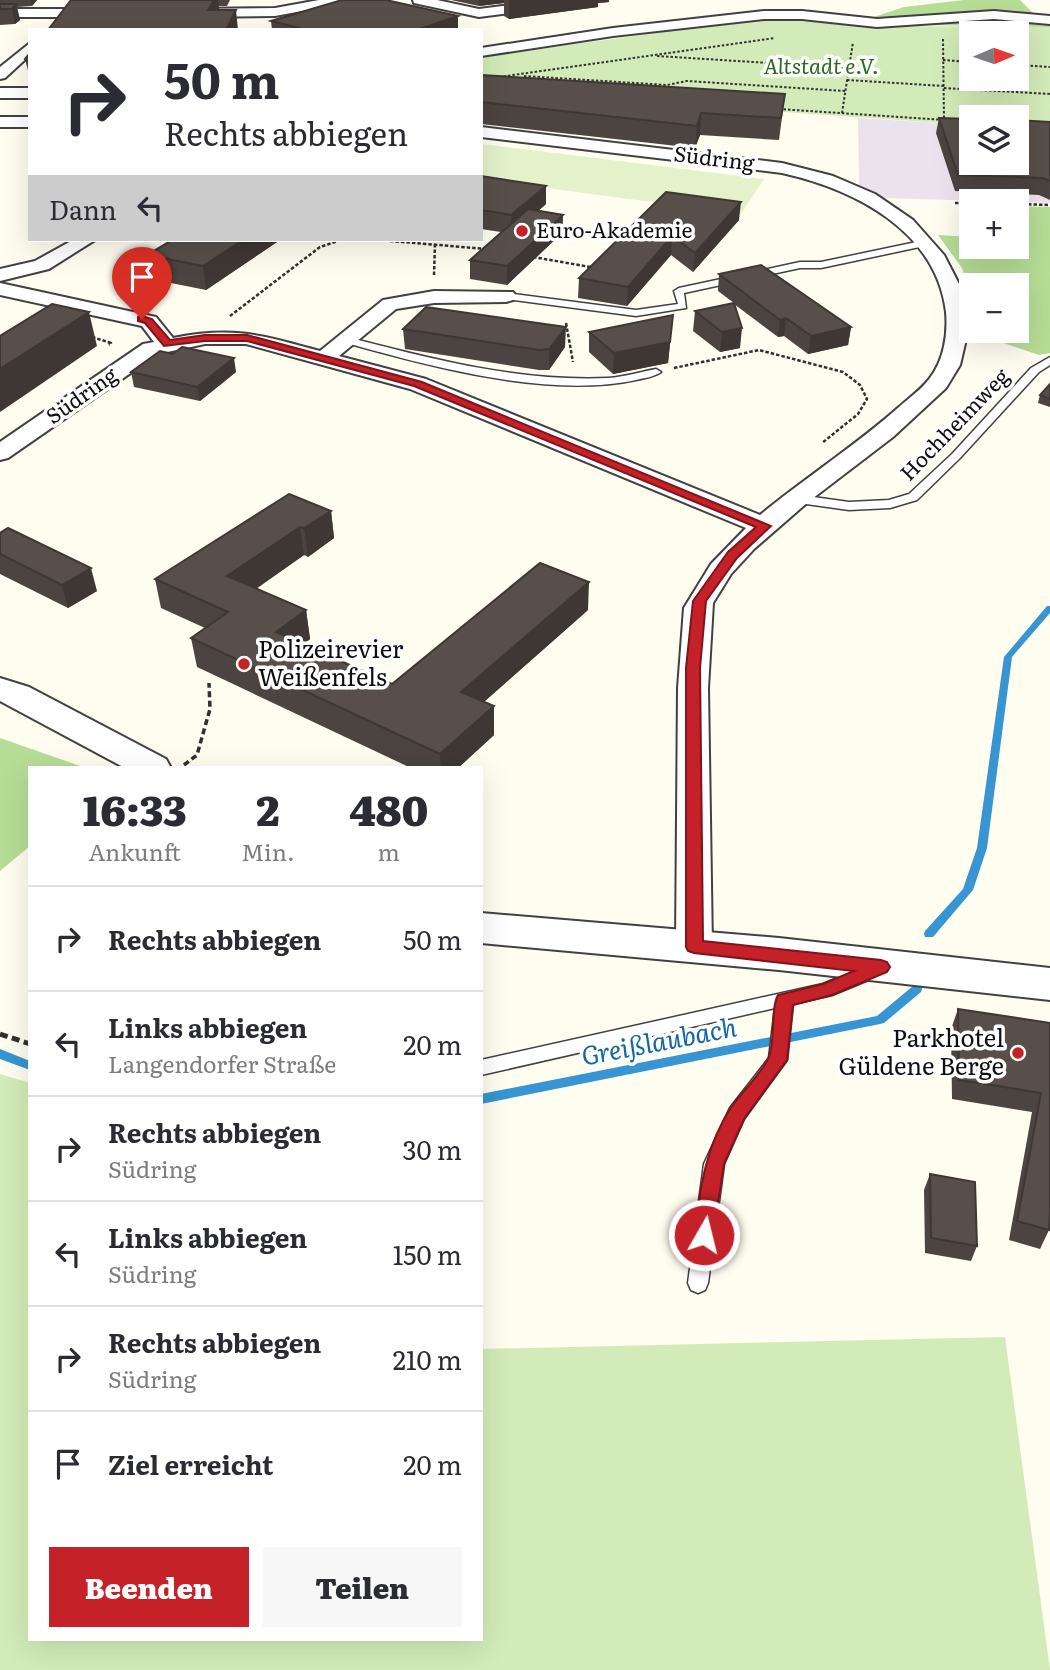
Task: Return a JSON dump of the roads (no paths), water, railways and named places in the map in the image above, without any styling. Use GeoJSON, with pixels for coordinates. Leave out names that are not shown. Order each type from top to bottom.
{"type":"FeatureCollection","features":[{"type":"Feature","properties":{"kind":"street"},"geometry":{"type":"LineString","coordinates":[[182,13],[275,12],[340,0]]}},
{"type":"Feature","properties":{"kind":"street"},"geometry":{"type":"LineString","coordinates":[[419,0],[477,20],[579,0]]}},
{"type":"Feature","properties":{"kind":"street"},"geometry":{"type":"LineString","coordinates":[[271,28],[275,12]]}},
{"type":"Feature","properties":{"kind":"street"},"geometry":{"type":"LineString","coordinates":[[0,13],[127,13]]}},
{"type":"Feature","properties":{"kind":"street"},"geometry":{"type":"LineString","coordinates":[[47,27],[58,13]]}},
{"type":"Feature","properties":{"kind":"street"},"geometry":{"type":"LineString","coordinates":[[483,52],[764,15],[802,15],[893,23],[994,15],[1050,20]]}},
{"type":"Feature","properties":{"kind":"street"},"geometry":{"type":"LineString","coordinates":[[495,35],[516,47]]}},
{"type":"Feature","properties":{"kind":"street"},"geometry":{"type":"LineString","coordinates":[[0,75],[28,49]]}},
{"type":"Feature","properties":{"kind":"street"},"geometry":{"type":"LineString","coordinates":[[0,93],[28,93]]}},
{"type":"Feature","properties":{"kind":"street"},"geometry":{"type":"LineString","coordinates":[[0,108],[28,108]]}},
{"type":"Feature","properties":{"kind":"street"},"geometry":{"type":"LineString","coordinates":[[0,122],[28,122]]}},
{"type":"Feature","properties":{"kind":"street","name":"Südring"},"geometry":{"type":"LineString","coordinates":[[483,132],[782,168],[820,175],[869,197],[908,226],[926,243],[948,278],[957,324],[956,346],[942,378],[891,429],[764,526],[733,555],[700,601],[693,668],[694,947]]}},
{"type":"Feature","properties":{"kind":"street"},"geometry":{"type":"LineString","coordinates":[[0,275],[42,265],[82,242]]}},
{"type":"Feature","properties":{"kind":"street"},"geometry":{"type":"LineString","coordinates":[[0,289],[149,321],[167,344]]}},
{"type":"Feature","properties":{"kind":"street"},"geometry":{"type":"LineString","coordinates":[[324,358],[390,304],[434,297],[506,296]]}},
{"type":"Feature","properties":{"kind":"street","name":"Südring"},"geometry":{"type":"LineString","coordinates":[[0,453],[151,349],[205,338],[247,338],[418,384],[764,526]]}},
{"type":"Feature","properties":{"kind":"street"},"geometry":{"type":"LineString","coordinates":[[0,689],[17,695],[149,766]]}},
{"type":"Feature","properties":{"kind":"street"},"geometry":{"type":"LineString","coordinates":[[483,928],[1050,984]]}},
{"type":"Feature","properties":{"kind":"lane"},"geometry":{"type":"LineString","coordinates":[[506,296],[636,313],[683,306],[679,291],[800,265],[821,265],[926,243]]}},
{"type":"Feature","properties":{"kind":"lane"},"geometry":{"type":"LineString","coordinates":[[347,340],[420,361],[544,379],[611,381],[656,372]]}},
{"type":"Feature","properties":{"kind":"lane","name":"Hochheimweg"},"geometry":{"type":"LineString","coordinates":[[799,499],[849,506],[890,504],[913,497],[956,456],[1035,370],[1050,360]]}},
{"type":"Feature","properties":{"kind":"lane"},"geometry":{"type":"LineString","coordinates":[[483,1068],[826,990],[881,967]]}},
{"type":"Feature","properties":{"kind":"lane"},"geometry":{"type":"LineString","coordinates":[[698,1283],[714,1164],[737,1114],[778,1060],[785,1014],[784,1000]]}},
{"type":"Feature","properties":{"kind":"waterway","name":"Greißlaubach"},"geometry":{"type":"LineString","coordinates":[[929,934],[968,890],[982,848],[1008,657],[1050,608]]}},
{"type":"Feature","properties":{"kind":"waterway","name":"Greißlaubach"},"geometry":{"type":"LineString","coordinates":[[483,1099],[880,1020],[917,989]]}},
{"type":"Feature","properties":{"kind":"waterway","name":"Greißlaubach"},"geometry":{"type":"LineString","coordinates":[[0,1054],[28,1065]]}},
{"type":"Feature","properties":{"kind":"place","name":"Euro-Akademie"},"geometry":{"type":"Point","coordinates":[522,231]}},
{"type":"Feature","properties":{"kind":"place","name":"Polizeirevier Weißenfels"},"geometry":{"type":"Point","coordinates":[244,664]}},
{"type":"Feature","properties":{"kind":"place","name":"Parkhotel Güldene Berge"},"geometry":{"type":"Point","coordinates":[1018,1053]}},
{"type":"Feature","properties":{"kind":"park label","name":"Altstadt e.V."},"geometry":{"type":"Point","coordinates":[821,67]}}]}
